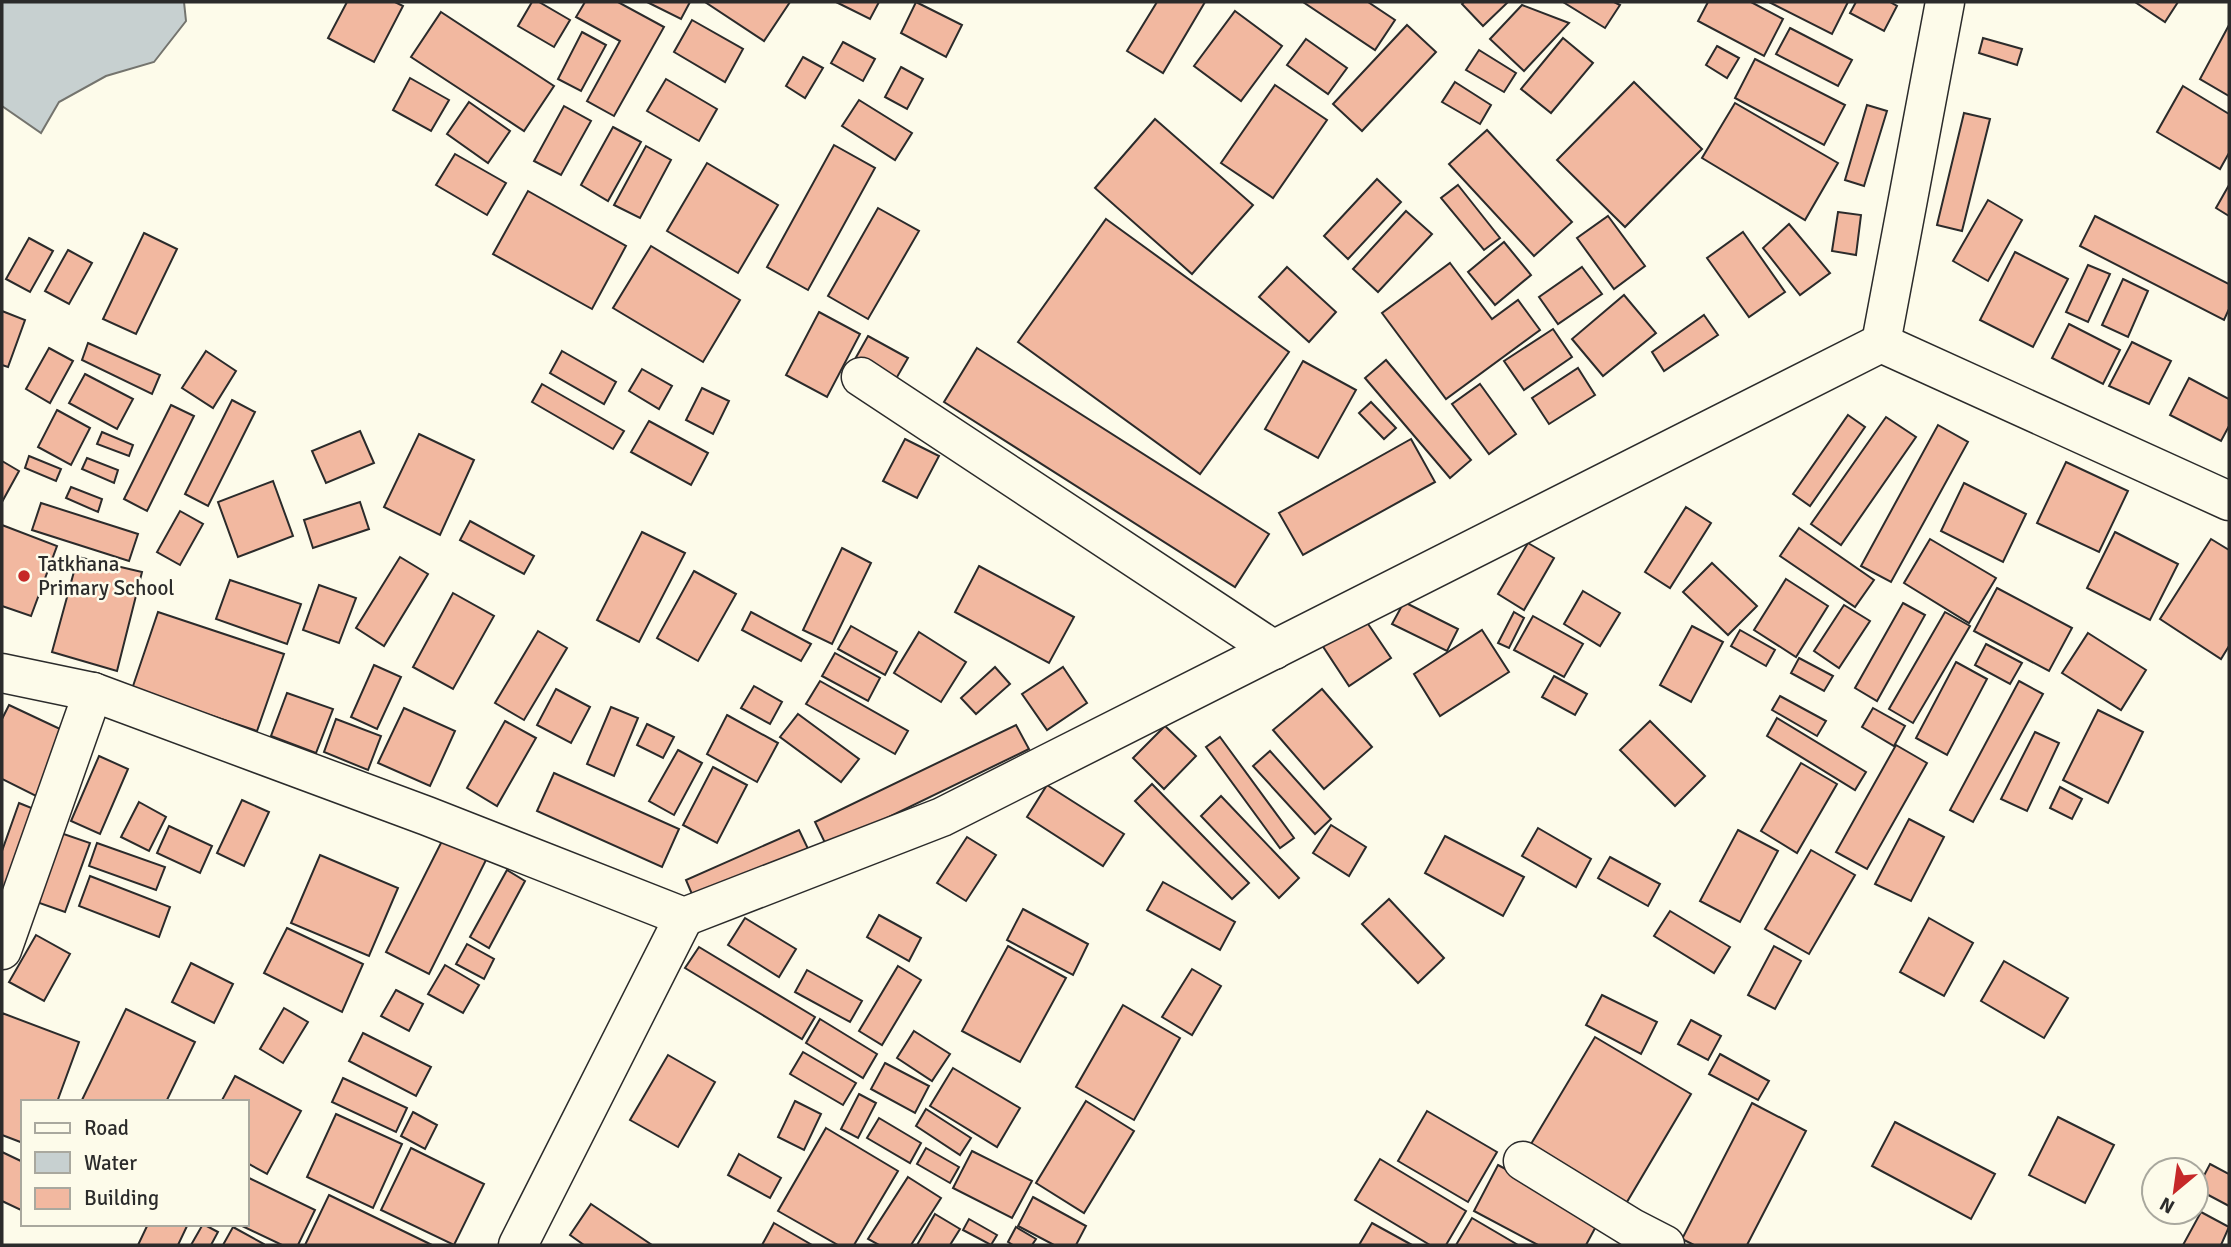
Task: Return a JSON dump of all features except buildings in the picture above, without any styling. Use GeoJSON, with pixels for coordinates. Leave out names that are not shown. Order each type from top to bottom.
{"type":"FeatureCollection","features":[{"type":"Feature","properties":{"kind":"street"},"geometry":{"type":"LineString","coordinates":[[1881,342],[1945,2]]}},
{"type":"Feature","properties":{"kind":"street"},"geometry":{"type":"LineString","coordinates":[[1881,342],[2229,501]]}},
{"type":"Feature","properties":{"kind":"street"},"geometry":{"type":"LineString","coordinates":[[518,1245],[684,917],[942,817],[1881,342]]}},
{"type":"Feature","properties":{"kind":"street"},"geometry":{"type":"LineString","coordinates":[[861,377],[1274,650]]}},
{"type":"Feature","properties":{"kind":"street"},"geometry":{"type":"LineString","coordinates":[[2,673],[93,692],[427,816],[684,917]]}},
{"type":"Feature","properties":{"kind":"street"},"geometry":{"type":"LineString","coordinates":[[2,950],[93,692]]}},
{"type":"Feature","properties":{"kind":"street"},"geometry":{"type":"LineString","coordinates":[[1523,1161],[1632,1228],[1665,1245]]}},
{"type":"Feature","properties":{"kind":"water"},"geometry":{"type":"Polygon","coordinates":[[[2,2],[184,2],[186,21],[154,62],[106,76],[59,102],[41,133],[2,106],[2,2]]]}},
{"type":"Feature","properties":{"kind":"place","name":"Tatkhana Primary School"},"geometry":{"type":"Point","coordinates":[24,576]}}]}
